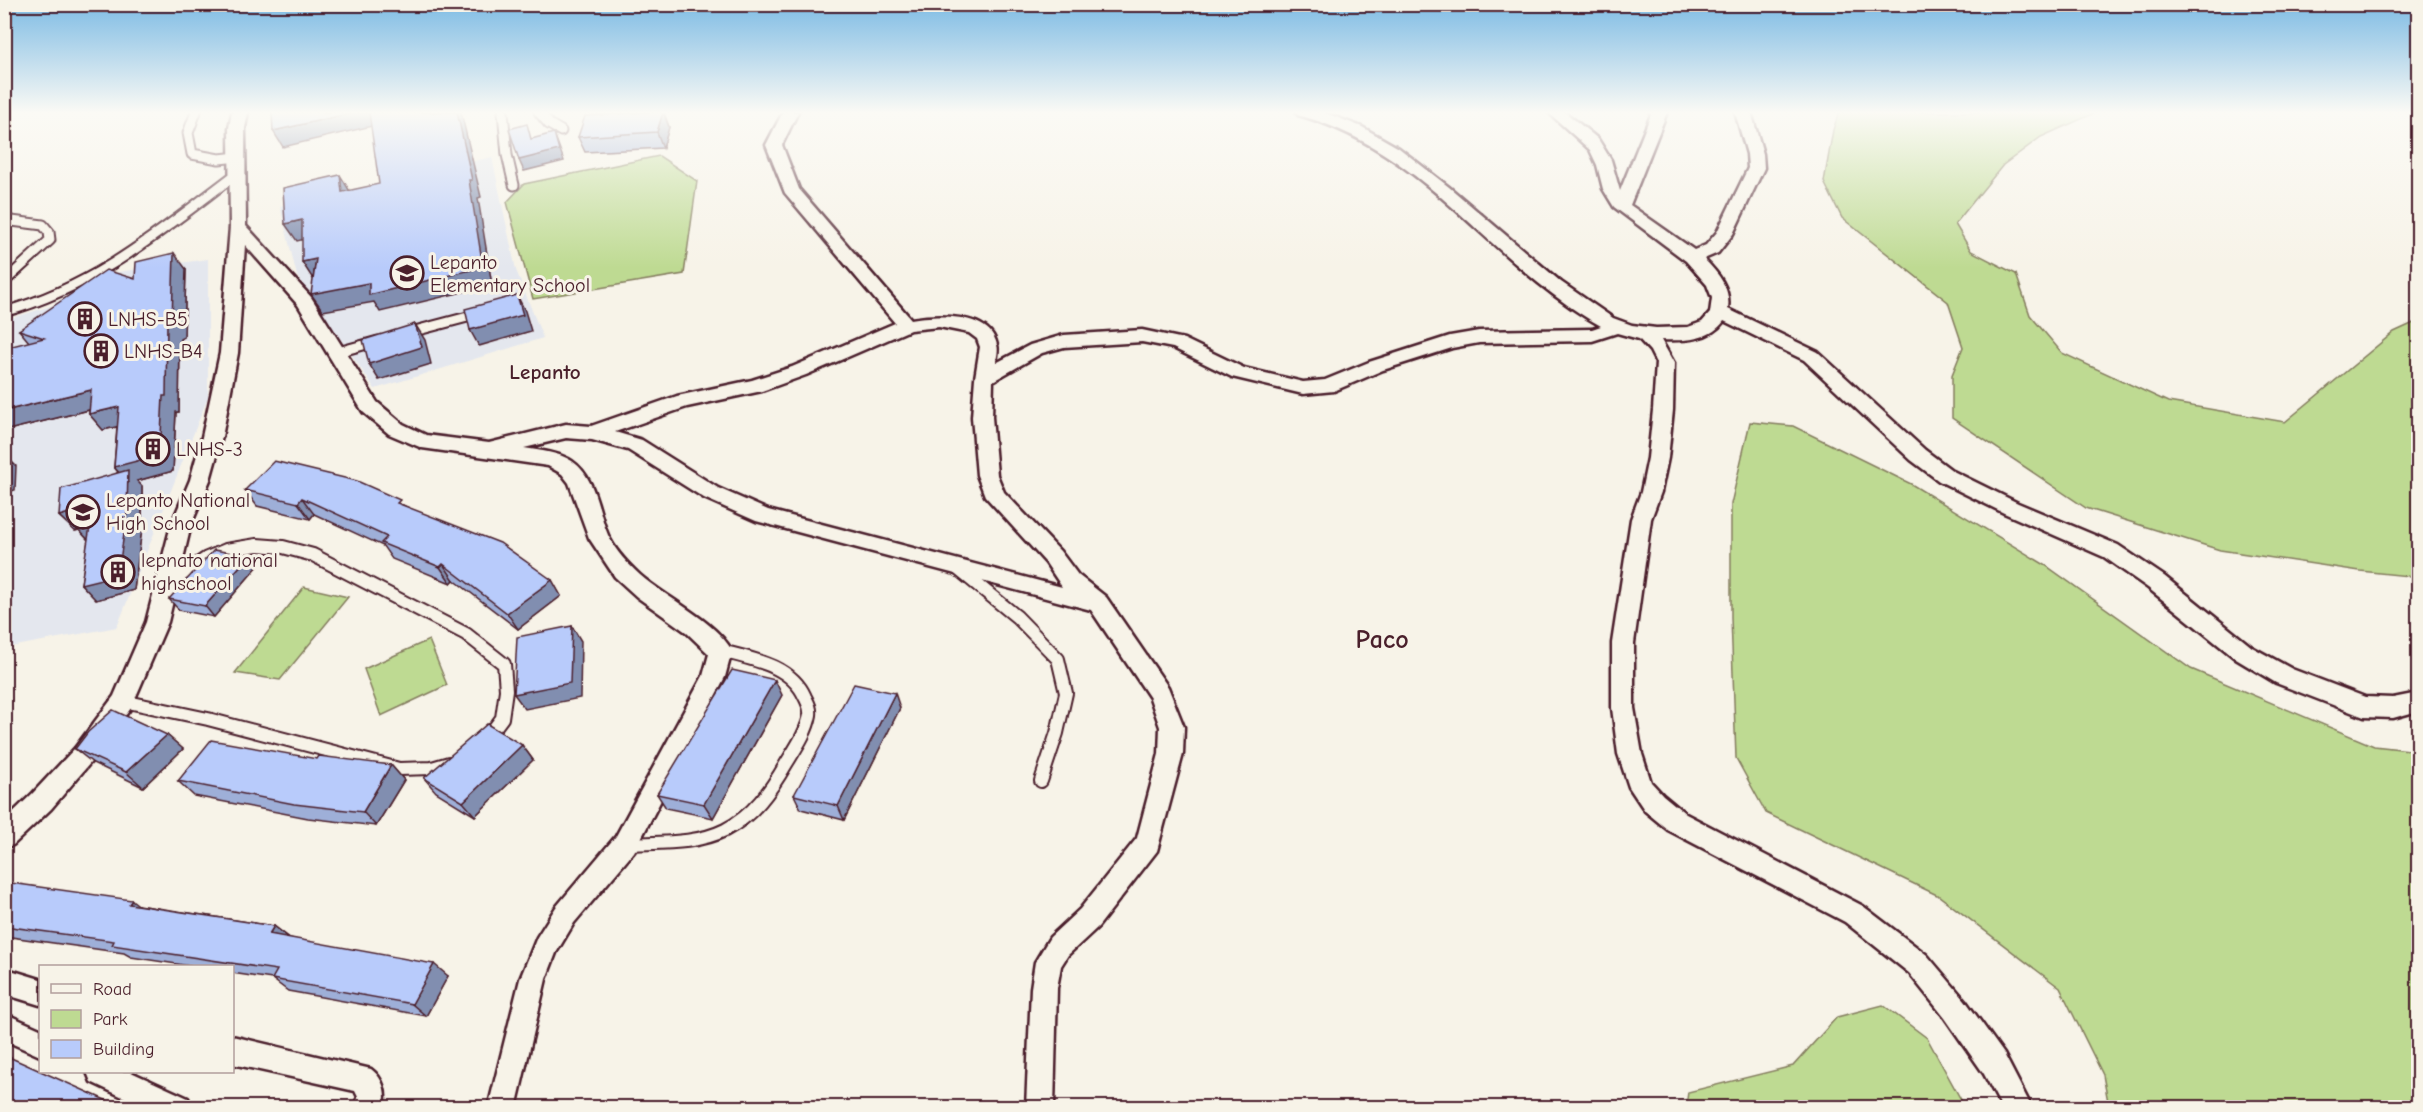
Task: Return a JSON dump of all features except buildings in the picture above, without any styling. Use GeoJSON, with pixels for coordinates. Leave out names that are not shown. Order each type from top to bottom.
{"type":"FeatureCollection","features":[{"type":"Feature","properties":{"kind":"street"},"geometry":{"type":"LineString","coordinates":[[6,839],[82,755],[123,701],[157,622],[181,525],[200,480],[212,437],[229,353],[238,227],[238,164]]}},
{"type":"Feature","properties":{"kind":"street"},"geometry":{"type":"LineString","coordinates":[[780,164],[791,190],[907,325]]}},
{"type":"Feature","properties":{"kind":"street"},"geometry":{"type":"LineString","coordinates":[[1410,164],[1554,284],[1600,318],[1615,326],[1645,334],[1692,333],[1706,329],[1720,312],[1721,295],[1712,276],[1693,257],[1657,234],[1622,205],[1613,195],[1603,164]]}},
{"type":"Feature","properties":{"kind":"street"},"geometry":{"type":"LineString","coordinates":[[1622,205],[1639,164]]}},
{"type":"Feature","properties":{"kind":"street"},"geometry":{"type":"LineString","coordinates":[[1693,257],[1712,249],[1725,234],[1744,189],[1756,168],[1756,164]]}},
{"type":"Feature","properties":{"kind":"street"},"geometry":{"type":"LineString","coordinates":[[238,227],[305,301],[370,406],[396,429],[422,441],[551,459],[570,469],[580,484],[595,531],[604,549],[622,570],[653,598],[694,627],[721,651],[714,677],[625,844],[565,915],[546,946],[533,979],[502,1107]]}},
{"type":"Feature","properties":{"kind":"street"},"geometry":{"type":"LineString","coordinates":[[1720,312],[1811,356],[1918,455],[1946,476],[2012,508],[2111,551],[2156,582],[2244,653],[2283,676],[2364,707],[2393,708],[2418,702]]}},
{"type":"Feature","properties":{"kind":"street"},"geometry":{"type":"LineString","coordinates":[[592,433],[684,401],[755,386],[800,372],[907,325],[939,321],[975,328],[985,336],[989,347],[984,378],[982,417],[987,475],[995,496],[1053,557],[1070,580],[1098,603],[1160,694],[1172,727],[1171,754],[1148,843],[1089,918],[1059,946],[1048,962],[1044,988],[1040,1107]]}},
{"type":"Feature","properties":{"kind":"street"},"geometry":{"type":"LineString","coordinates":[[984,378],[1036,349],[1064,341],[1142,336],[1178,343],[1239,373],[1274,383],[1311,387],[1327,386],[1376,366],[1450,342],[1479,337],[1592,335],[1603,333],[1615,326]]}},
{"type":"Feature","properties":{"kind":"street"},"geometry":{"type":"LineString","coordinates":[[1645,334],[1658,348],[1665,363],[1658,458],[1652,492],[1641,519],[1623,643],[1623,708],[1630,754],[1641,787],[1654,803],[1677,822],[1854,914],[1918,964],[1955,1009],[1994,1064],[2018,1107]]}},
{"type":"Feature","properties":{"kind":"street"},"geometry":{"type":"LineString","coordinates":[[487,450],[566,431],[592,433],[635,444],[711,493],[763,516],[1098,603]]}},
{"type":"Feature","properties":{"kind":"street"},"geometry":{"type":"LineString","coordinates":[[4,981],[39,992]]}},
{"type":"Feature","properties":{"kind":"street"},"geometry":{"type":"LineString","coordinates":[[4,1026],[39,1043]]}},
{"type":"Feature","properties":{"kind":"street"},"geometry":{"type":"LineString","coordinates":[[234,1050],[361,1079],[369,1085],[372,1099],[367,1107]]}},
{"type":"Feature","properties":{"kind":"street"},"geometry":{"type":"LineString","coordinates":[[105,1073],[178,1107]]}},
{"type":"Feature","properties":{"kind":"lane"},"geometry":{"type":"LineString","coordinates":[[4,312],[33,304],[76,285],[125,258],[238,164]]}},
{"type":"Feature","properties":{"kind":"lane"},"geometry":{"type":"LineString","coordinates":[[509,164],[514,185]]}},
{"type":"Feature","properties":{"kind":"lane"},"geometry":{"type":"LineString","coordinates":[[4,220],[43,225],[49,232],[50,240],[38,254],[4,282]]}},
{"type":"Feature","properties":{"kind":"lane"},"geometry":{"type":"LineString","coordinates":[[338,352],[483,313]]}},
{"type":"Feature","properties":{"kind":"lane"},"geometry":{"type":"LineString","coordinates":[[166,586],[207,558],[226,550],[257,545],[284,547],[313,555],[466,634],[504,664],[506,690],[502,718],[484,741],[476,747]]}},
{"type":"Feature","properties":{"kind":"lane"},"geometry":{"type":"LineString","coordinates":[[954,566],[1017,618],[1058,658],[1066,693],[1057,733],[1041,781]]}},
{"type":"Feature","properties":{"kind":"lane"},"geometry":{"type":"LineString","coordinates":[[625,844],[696,838],[725,830],[771,792],[800,740],[811,712],[805,694],[795,679],[771,665],[721,651]]}},
{"type":"Feature","properties":{"kind":"lane"},"geometry":{"type":"LineString","coordinates":[[123,701],[208,719],[399,770],[432,768],[460,759]]}},
{"type":"Feature","properties":{"kind":"shaded area","name":"Lepanto Elementary School"},"geometry":{"type":"Polygon","coordinates":[[[462,164],[493,164],[516,270],[543,338],[375,389],[297,276],[280,206],[462,164]]]}},
{"type":"Feature","properties":{"kind":"shaded area","name":"Lepanto National High School"},"geometry":{"type":"Polygon","coordinates":[[[208,259],[208,397],[117,627],[5,648],[5,320],[51,306],[104,274],[208,259]]]}},
{"type":"Feature","properties":{"kind":"green space"},"geometry":{"type":"Polygon","coordinates":[[[621,164],[671,164],[697,181],[684,274],[533,299],[507,202],[524,184],[621,164]]]}},
{"type":"Feature","properties":{"kind":"green space"},"geometry":{"type":"Polygon","coordinates":[[[1827,164],[2005,164],[1955,224],[1971,251],[2016,274],[2030,315],[2062,353],[2168,402],[2285,422],[2394,332],[2418,321],[2418,577],[2360,571],[2220,550],[2086,508],[1952,418],[1952,375],[1963,347],[1948,302],[1842,218],[1824,182],[1827,164]]]}},
{"type":"Feature","properties":{"kind":"green space"},"geometry":{"type":"Polygon","coordinates":[[[1750,422],[1793,426],[1911,484],[2045,565],[2191,669],[2374,746],[2418,751],[2418,1107],[2109,1107],[2103,1075],[2060,988],[1939,896],[1766,813],[1736,758],[1731,617],[1731,504],[1750,422]]]}},
{"type":"Feature","properties":{"kind":"green space"},"geometry":{"type":"Polygon","coordinates":[[[304,587],[348,597],[280,680],[235,673],[304,587]]]}},
{"type":"Feature","properties":{"kind":"green space"},"geometry":{"type":"Polygon","coordinates":[[[429,640],[447,685],[381,716],[364,669],[429,640]]]}},
{"type":"Feature","properties":{"kind":"green space"},"geometry":{"type":"Polygon","coordinates":[[[1883,1005],[1927,1038],[1965,1107],[1686,1107],[1688,1092],[1793,1066],[1837,1017],[1883,1005]]]}},
{"type":"Feature","properties":{"kind":"place","name":"Lepanto Elementary School"},"geometry":{"type":"Point","coordinates":[407,273]}},
{"type":"Feature","properties":{"kind":"place","name":"LNHS-B5"},"geometry":{"type":"Point","coordinates":[85,319]}},
{"type":"Feature","properties":{"kind":"place","name":"LNHS-B4"},"geometry":{"type":"Point","coordinates":[101,351]}},
{"type":"Feature","properties":{"kind":"place","name":"LNHS-3"},"geometry":{"type":"Point","coordinates":[153,449]}},
{"type":"Feature","properties":{"kind":"place","name":"Lepanto National High School"},"geometry":{"type":"Point","coordinates":[83,512]}},
{"type":"Feature","properties":{"kind":"place","name":"lepnato national highschool"},"geometry":{"type":"Point","coordinates":[118,572]}},
{"type":"Feature","properties":{"kind":"district","name":"Lepanto"},"geometry":{"type":"Point","coordinates":[545,372]}},
{"type":"Feature","properties":{"kind":"district","name":"Paco"},"geometry":{"type":"Point","coordinates":[1382,639]}}]}
